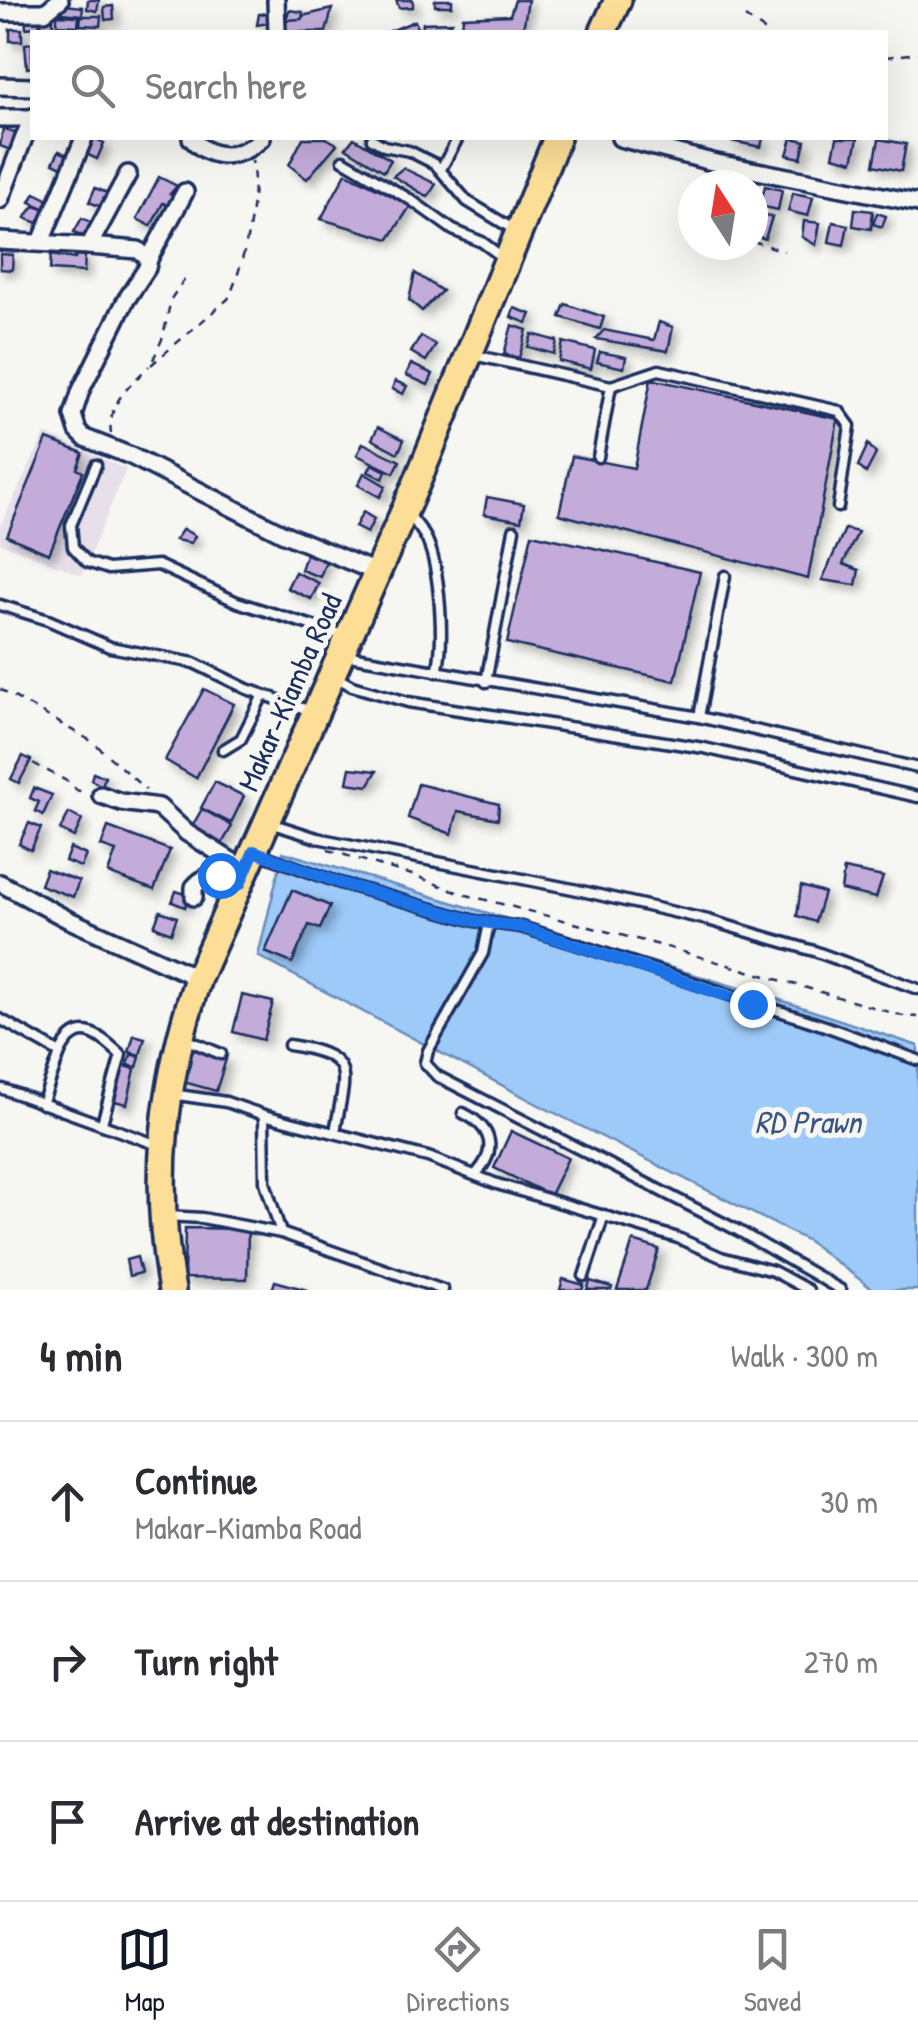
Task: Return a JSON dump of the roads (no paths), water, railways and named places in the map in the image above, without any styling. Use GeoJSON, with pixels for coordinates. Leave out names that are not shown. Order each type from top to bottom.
{"type":"FeatureCollection","features":[{"type":"Feature","properties":{"kind":"main road"},"geometry":{"type":"LineString","coordinates":[[605,30],[618,0]]}},
{"type":"Feature","properties":{"kind":"main road","name":"Makar-Kiamba Road"},"geometry":{"type":"LineString","coordinates":[[172,1290],[162,1216],[162,1146],[167,1094],[179,1037],[198,978],[405,511],[556,140]]}},
{"type":"Feature","properties":{"kind":"street"},"geometry":{"type":"LineString","coordinates":[[0,12],[45,12],[60,0]]}},
{"type":"Feature","properties":{"kind":"street"},"geometry":{"type":"LineString","coordinates":[[276,0],[278,30]]}},
{"type":"Feature","properties":{"kind":"street"},"geometry":{"type":"LineString","coordinates":[[0,86],[30,87]]}},
{"type":"Feature","properties":{"kind":"street"},"geometry":{"type":"LineString","coordinates":[[0,118],[30,118]]}},
{"type":"Feature","properties":{"kind":"street"},"geometry":{"type":"LineString","coordinates":[[0,200],[30,123]]}},
{"type":"Feature","properties":{"kind":"street"},"geometry":{"type":"LineString","coordinates":[[41,242],[83,140]]}},
{"type":"Feature","properties":{"kind":"street"},"geometry":{"type":"LineString","coordinates":[[194,140],[213,155],[249,150],[260,140]]}},
{"type":"Feature","properties":{"kind":"street"},"geometry":{"type":"LineString","coordinates":[[628,140],[712,162],[918,203]]}},
{"type":"Feature","properties":{"kind":"street"},"geometry":{"type":"LineString","coordinates":[[89,246],[128,174]]}},
{"type":"Feature","properties":{"kind":"street"},"geometry":{"type":"LineString","coordinates":[[185,192],[90,370],[73,415],[78,432],[282,533],[378,573]]}},
{"type":"Feature","properties":{"kind":"street"},"geometry":{"type":"LineString","coordinates":[[0,242],[138,250],[149,259]]}},
{"type":"Feature","properties":{"kind":"street"},"geometry":{"type":"LineString","coordinates":[[101,795],[160,807],[186,833],[247,868]]}},
{"type":"Feature","properties":{"kind":"street"},"geometry":{"type":"LineString","coordinates":[[194,897],[192,891],[197,882],[247,868]]}},
{"type":"Feature","properties":{"kind":"street"},"geometry":{"type":"LineString","coordinates":[[0,883],[67,919],[198,978]]}},
{"type":"Feature","properties":{"kind":"lane"},"geometry":{"type":"LineString","coordinates":[[374,140],[408,150],[441,170],[467,201],[519,232]]}},
{"type":"Feature","properties":{"kind":"lane"},"geometry":{"type":"LineString","coordinates":[[441,170],[457,140]]}},
{"type":"Feature","properties":{"kind":"lane"},"geometry":{"type":"LineString","coordinates":[[343,160],[507,260]]}},
{"type":"Feature","properties":{"kind":"lane"},"geometry":{"type":"LineString","coordinates":[[469,354],[610,386],[659,370],[840,411],[850,426],[838,507]]}},
{"type":"Feature","properties":{"kind":"lane"},"geometry":{"type":"LineString","coordinates":[[598,457],[610,386]]}},
{"type":"Feature","properties":{"kind":"lane"},"geometry":{"type":"LineString","coordinates":[[96,465],[72,525],[72,547],[87,562],[108,569],[158,565],[341,656],[699,717],[918,768]]}},
{"type":"Feature","properties":{"kind":"lane"},"geometry":{"type":"LineString","coordinates":[[405,511],[429,544],[439,616],[437,672]]}},
{"type":"Feature","properties":{"kind":"lane"},"geometry":{"type":"LineString","coordinates":[[486,682],[514,530]]}},
{"type":"Feature","properties":{"kind":"lane"},"geometry":{"type":"LineString","coordinates":[[699,717],[725,576]]}},
{"type":"Feature","properties":{"kind":"lane"},"geometry":{"type":"LineString","coordinates":[[0,605],[48,620],[110,647],[194,663],[264,695],[316,713]]}},
{"type":"Feature","properties":{"kind":"lane"},"geometry":{"type":"LineString","coordinates":[[341,656],[352,686],[408,702],[704,748],[918,797]]}},
{"type":"Feature","properties":{"kind":"lane"},"geometry":{"type":"LineString","coordinates":[[223,750],[241,739],[264,695]]}},
{"type":"Feature","properties":{"kind":"lane"},"geometry":{"type":"LineString","coordinates":[[267,822],[317,838],[708,920],[814,951],[918,989]]}},
{"type":"Feature","properties":{"kind":"lane"},"geometry":{"type":"LineString","coordinates":[[247,868],[340,883],[490,923],[521,927],[918,1060]]}},
{"type":"Feature","properties":{"kind":"lane"},"geometry":{"type":"LineString","coordinates":[[490,923],[483,953],[428,1051],[425,1063],[437,1076],[739,1232],[841,1290]]}},
{"type":"Feature","properties":{"kind":"lane"},"geometry":{"type":"LineString","coordinates":[[0,1019],[60,1052]]}},
{"type":"Feature","properties":{"kind":"lane"},"geometry":{"type":"LineString","coordinates":[[42,1104],[60,1052],[70,1036],[84,1031],[100,1037],[121,1056],[102,1123]]}},
{"type":"Feature","properties":{"kind":"lane"},"geometry":{"type":"LineString","coordinates":[[179,1037],[221,1054]]}},
{"type":"Feature","properties":{"kind":"lane"},"geometry":{"type":"LineString","coordinates":[[289,1045],[332,1055],[340,1064],[344,1074],[335,1132]]}},
{"type":"Feature","properties":{"kind":"lane"},"geometry":{"type":"LineString","coordinates":[[3,1089],[162,1146]]}},
{"type":"Feature","properties":{"kind":"lane"},"geometry":{"type":"LineString","coordinates":[[167,1094],[219,1100],[428,1156],[475,1176],[773,1271],[808,1290]]}},
{"type":"Feature","properties":{"kind":"lane"},"geometry":{"type":"LineString","coordinates":[[463,1113],[482,1126],[490,1147],[487,1162],[475,1176]]}},
{"type":"Feature","properties":{"kind":"lane"},"geometry":{"type":"LineString","coordinates":[[264,1115],[265,1182],[281,1234]]}},
{"type":"Feature","properties":{"kind":"lane"},"geometry":{"type":"LineString","coordinates":[[584,1276],[604,1215]]}},
{"type":"Feature","properties":{"kind":"lane"},"geometry":{"type":"LineString","coordinates":[[162,1216],[202,1218],[281,1234],[443,1290]]}},
{"type":"Feature","properties":{"kind":"water","name":"RD Prawn"},"geometry":{"type":"Polygon","coordinates":[[[283,852],[780,1000],[918,1046],[918,1290],[874,1290],[808,1241],[539,1105],[258,956],[283,852]]]}}]}
